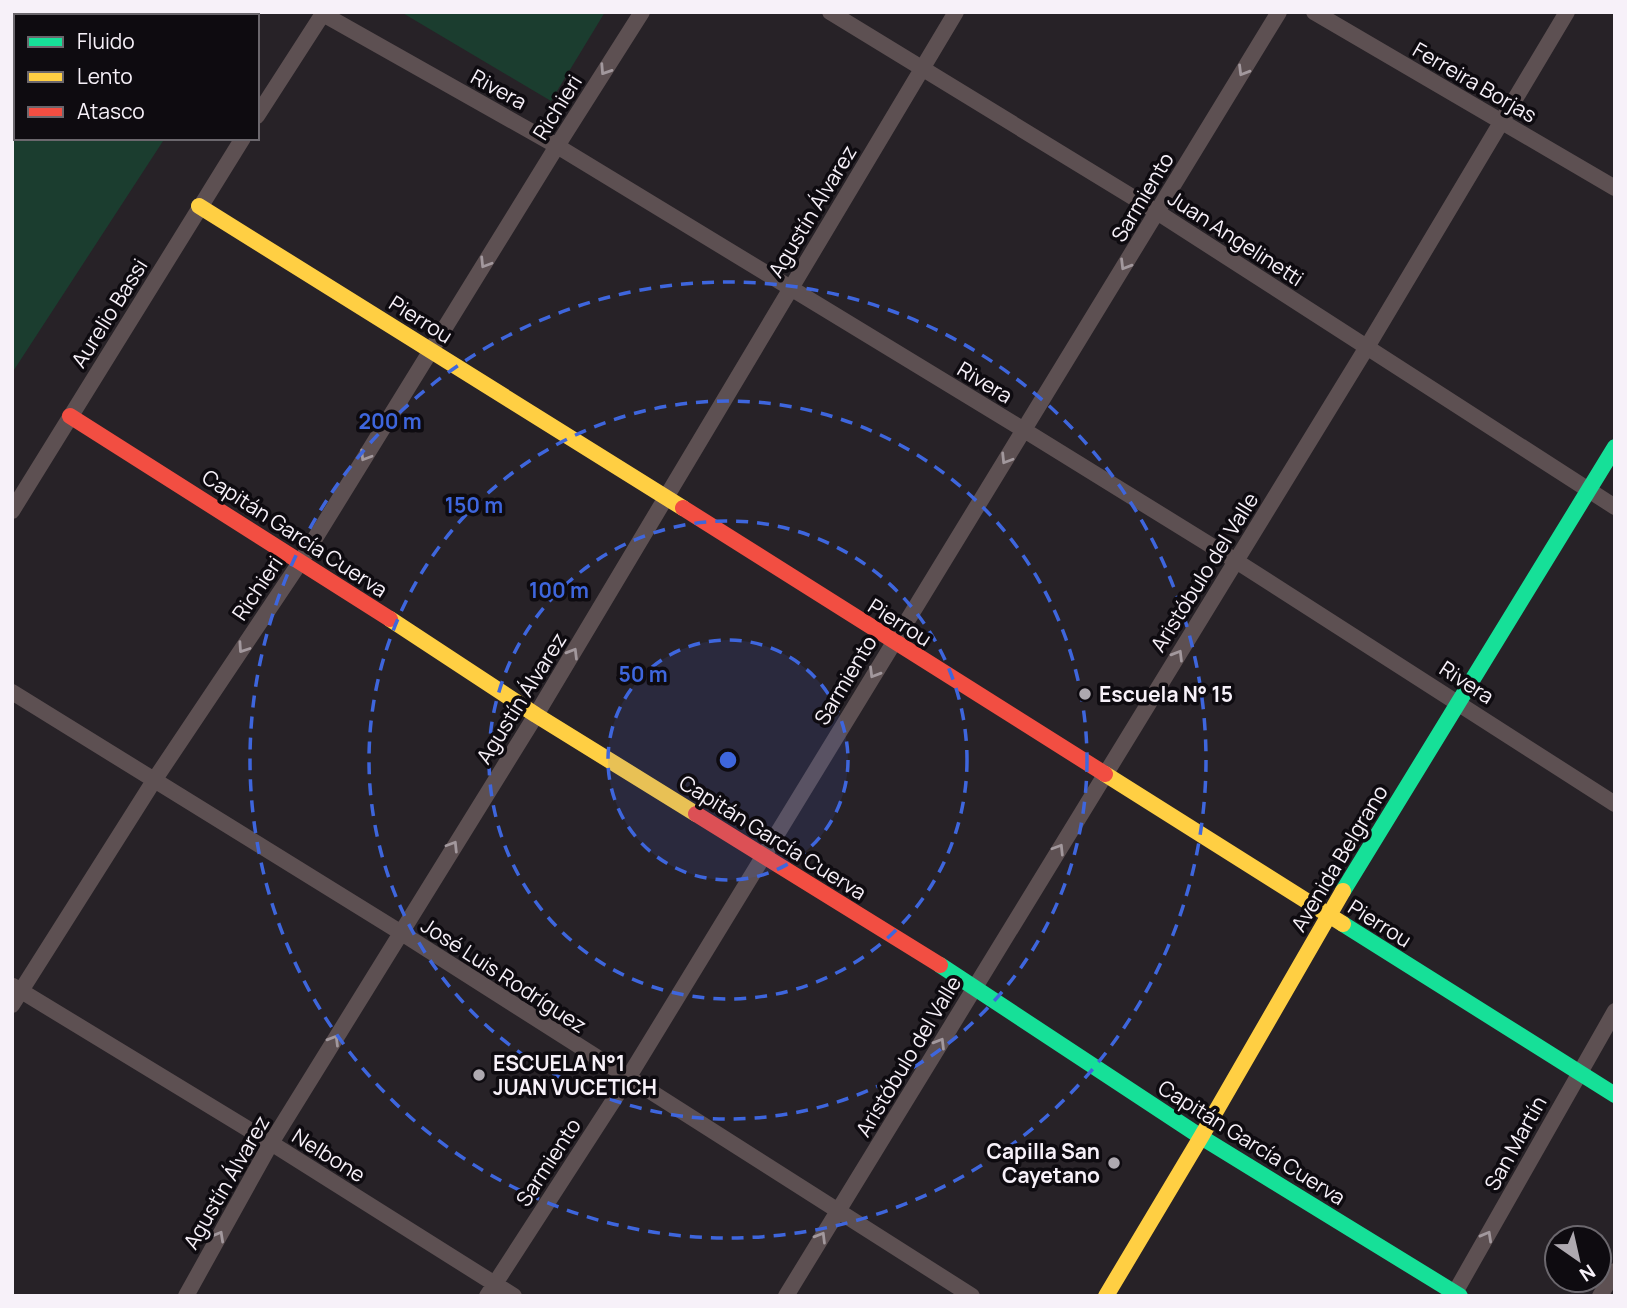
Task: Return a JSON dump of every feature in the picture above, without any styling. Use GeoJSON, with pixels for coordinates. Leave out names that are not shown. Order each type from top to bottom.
{"type":"FeatureCollection","features":[{"type":"Feature","properties":{"kind":"street","name":"Richieri"},"geometry":{"type":"LineString","coordinates":[[15,994],[301,561],[642,12]]}},
{"type":"Feature","properties":{"kind":"street","name":"Juan Angelinetti"},"geometry":{"type":"LineString","coordinates":[[830,12],[1157,212],[1615,507]]}},
{"type":"Feature","properties":{"kind":"street","name":"Agustín Álvarez"},"geometry":{"type":"LineString","coordinates":[[186,1296],[271,1143],[536,715],[956,12]]}},
{"type":"Feature","properties":{"kind":"street","name":"Sarmiento"},"geometry":{"type":"LineString","coordinates":[[490,1289],[628,1079],[892,642],[1279,12]]}},
{"type":"Feature","properties":{"kind":"street","name":"Ferreira Borjas"},"geometry":{"type":"LineString","coordinates":[[1314,12],[1615,188]]}},
{"type":"Feature","properties":{"kind":"street","name":"Aristóbulo del Valle"},"geometry":{"type":"LineString","coordinates":[[786,1296],[1367,348],[1567,12]]}},
{"type":"Feature","properties":{"kind":"street","name":"Rivera"},"geometry":{"type":"LineString","coordinates":[[324,13],[557,146],[1024,430],[1458,701],[1615,804]]}},
{"type":"Feature","properties":{"kind":"street"},"geometry":{"type":"LineString","coordinates":[[259,113],[324,13]]}},
{"type":"Feature","properties":{"kind":"street","name":"Aurelio Bassi"},"geometry":{"type":"LineString","coordinates":[[12,511],[242,140]]}},
{"type":"Feature","properties":{"kind":"street","name":"Pierrou"},"geometry":{"type":"LineString","coordinates":[[199,206],[1615,1095]]}},
{"type":"Feature","properties":{"kind":"street","name":"Capitán García Cuerva"},"geometry":{"type":"LineString","coordinates":[[70,416],[301,561],[536,715],[975,987],[1201,1137],[1456,1295]]}},
{"type":"Feature","properties":{"kind":"street","name":"Avenida Belgrano"},"geometry":{"type":"LineString","coordinates":[[1106,1296],[1328,915],[1615,447]]}},
{"type":"Feature","properties":{"kind":"street","name":"José Luis Rodríguez"},"geometry":{"type":"LineString","coordinates":[[12,692],[400,932],[972,1296]]}},
{"type":"Feature","properties":{"kind":"street","name":"Nelbone"},"geometry":{"type":"LineString","coordinates":[[15,994],[271,1143],[490,1289],[514,1296]]}},
{"type":"Feature","properties":{"kind":"street","name":"San Martín"},"geometry":{"type":"LineString","coordinates":[[1456,1295],[1615,1011]]}},
{"type":"Feature","properties":{"kind":"street"},"geometry":{"type":"LineString","coordinates":[[1601,1296],[1615,1271]]}},
{"type":"Feature","properties":{"kind":"green space"},"geometry":{"type":"Polygon","coordinates":[[[12,12],[247,12],[14,14],[14,140],[164,140],[12,373],[12,12]]]}},
{"type":"Feature","properties":{"kind":"green space"},"geometry":{"type":"Polygon","coordinates":[[[401,12],[605,12],[551,101],[401,12]]]}},
{"type":"Feature","properties":{"kind":"traffic: fast"},"geometry":{"type":"LineString","coordinates":[[1343,891],[1615,447]]}},
{"type":"Feature","properties":{"kind":"traffic: fast"},"geometry":{"type":"LineString","coordinates":[[1343,924],[1615,1095]]}},
{"type":"Feature","properties":{"kind":"traffic: fast"},"geometry":{"type":"LineString","coordinates":[[940,965],[1201,1137],[1460,1296]]}},
{"type":"Feature","properties":{"kind":"traffic: slow"},"geometry":{"type":"LineString","coordinates":[[199,206],[683,508]]}},
{"type":"Feature","properties":{"kind":"traffic: slow"},"geometry":{"type":"LineString","coordinates":[[390,619],[536,715],[696,814]]}},
{"type":"Feature","properties":{"kind":"traffic: slow"},"geometry":{"type":"LineString","coordinates":[[1105,774],[1343,924]]}},
{"type":"Feature","properties":{"kind":"traffic: slow"},"geometry":{"type":"LineString","coordinates":[[1106,1296],[1343,891]]}},
{"type":"Feature","properties":{"kind":"traffic: jam"},"geometry":{"type":"LineString","coordinates":[[70,416],[390,619]]}},
{"type":"Feature","properties":{"kind":"traffic: jam"},"geometry":{"type":"LineString","coordinates":[[683,508],[1105,774]]}},
{"type":"Feature","properties":{"kind":"traffic: jam"},"geometry":{"type":"LineString","coordinates":[[696,814],[940,965]]}},
{"type":"Feature","properties":{"kind":"place","name":"Escuela N° 15"},"geometry":{"type":"Point","coordinates":[1085,694]}},
{"type":"Feature","properties":{"kind":"place","name":"ESCUELA N°1 JUAN VUCETICH"},"geometry":{"type":"Point","coordinates":[479,1075]}},
{"type":"Feature","properties":{"kind":"place","name":"Capilla San Cayetano"},"geometry":{"type":"Point","coordinates":[1114,1163]}}]}
